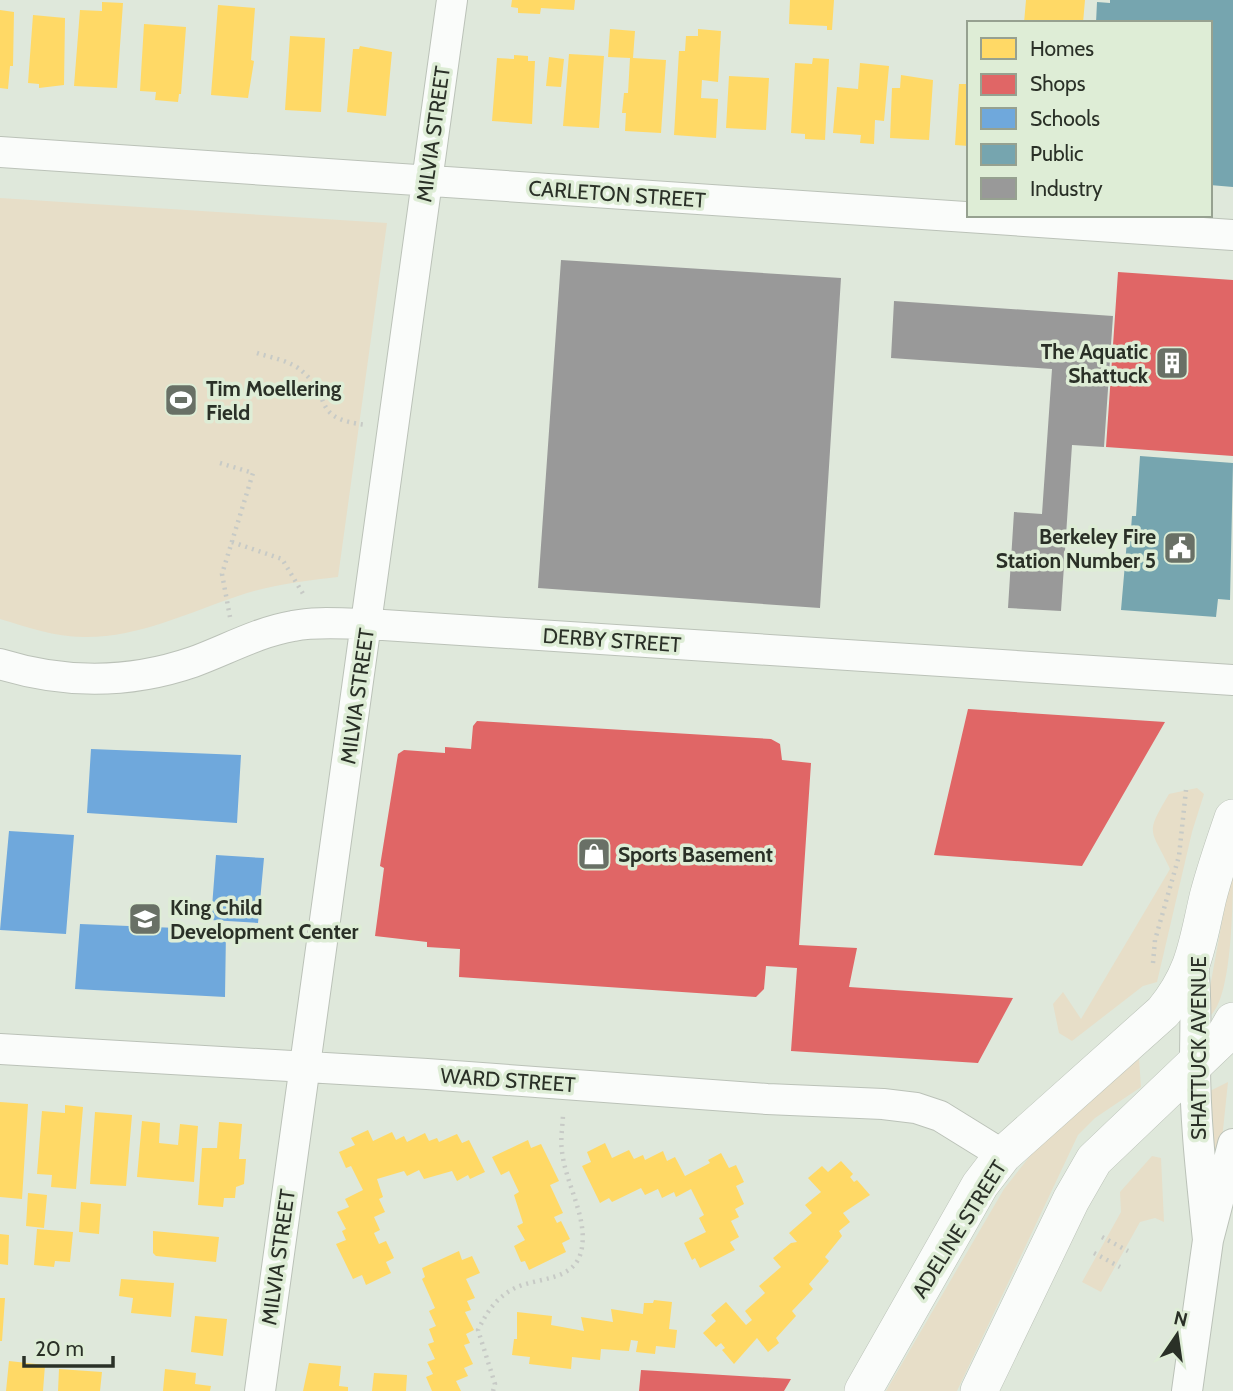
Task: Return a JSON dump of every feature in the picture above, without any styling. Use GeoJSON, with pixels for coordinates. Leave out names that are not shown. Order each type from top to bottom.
{"type":"FeatureCollection","features":[{"type":"Feature","properties":{"kind":"main road","name":"SHATTUCK AVENUE"},"geometry":{"type":"LineString","coordinates":[[1193,966],[1209,894],[1233,818]]}},
{"type":"Feature","properties":{"kind":"main road","name":"ADELINE STREET"},"geometry":{"type":"LineString","coordinates":[[863,1391],[971,1202],[1003,1155],[1163,1012],[1178,995],[1193,966]]}},
{"type":"Feature","properties":{"kind":"main road"},"geometry":{"type":"LineString","coordinates":[[979,1391],[1071,1199],[1094,1160],[1225,1035],[1233,1021]]}},
{"type":"Feature","properties":{"kind":"street","name":"MILVIA STREET"},"geometry":{"type":"LineString","coordinates":[[260,1391],[368,624],[452,0]]}},
{"type":"Feature","properties":{"kind":"street","name":"CARLETON STREET"},"geometry":{"type":"LineString","coordinates":[[0,152],[967,217]]}},
{"type":"Feature","properties":{"kind":"street","name":"CARLETON STREET"},"geometry":{"type":"LineString","coordinates":[[969,217],[1233,235]]}},
{"type":"Feature","properties":{"kind":"street","name":"DERBY STREET"},"geometry":{"type":"LineString","coordinates":[[0,664],[32,674],[104,681],[170,668],[294,626],[368,624],[1171,679],[1233,680]]}},
{"type":"Feature","properties":{"kind":"street","name":"SHATTUCK AVENUE"},"geometry":{"type":"LineString","coordinates":[[1193,966],[1198,1010],[1195,1063],[1199,1156],[1208,1240]]}},
{"type":"Feature","properties":{"kind":"street","name":"WARD STREET"},"geometry":{"type":"LineString","coordinates":[[0,1049],[304,1066],[916,1108],[940,1116],[1003,1155]]}},
{"type":"Feature","properties":{"kind":"street","name":"SHATTUCK AVENUE"},"geometry":{"type":"LineString","coordinates":[[1187,1391],[1208,1240],[1233,1144]]}},
{"type":"Feature","properties":{"kind":"path"},"geometry":{"type":"LineString","coordinates":[[257,353],[297,366],[306,373],[329,414],[348,423],[395,428]]}},
{"type":"Feature","properties":{"kind":"path"},"geometry":{"type":"LineString","coordinates":[[220,463],[253,473],[222,574],[235,645]]}},
{"type":"Feature","properties":{"kind":"path"},"geometry":{"type":"LineString","coordinates":[[232,542],[282,559],[321,624]]}},
{"type":"Feature","properties":{"kind":"path"},"geometry":{"type":"LineString","coordinates":[[1150,975],[1154,940],[1179,856],[1186,790]]}},
{"type":"Feature","properties":{"kind":"path"},"geometry":{"type":"LineString","coordinates":[[493,1391],[495,1384],[478,1330],[490,1306],[514,1288],[557,1277],[573,1267],[582,1248],[582,1231],[562,1151],[564,1084]]}},
{"type":"Feature","properties":{"kind":"path"},"geometry":{"type":"LineString","coordinates":[[1102,1237],[1128,1251]]}},
{"type":"Feature","properties":{"kind":"path"},"geometry":{"type":"LineString","coordinates":[[1094,1253],[1120,1267]]}},
{"type":"Feature","properties":{"kind":"shaded area","name":"Tim Moellering Field"},"geometry":{"type":"Polygon","coordinates":[[[0,198],[387,223],[338,577],[262,589],[143,629],[103,636],[62,635],[0,619],[0,198]]]}},
{"type":"Feature","properties":{"kind":"shaded area"},"geometry":{"type":"Polygon","coordinates":[[[1197,788],[1204,794],[1192,832],[1157,982],[1143,986],[1072,1041],[1059,1033],[1053,1004],[1063,992],[1081,1019],[1170,869],[1153,832],[1156,818],[1169,794],[1197,788]]]}},
{"type":"Feature","properties":{"kind":"shaded area"},"geometry":{"type":"Polygon","coordinates":[[[1233,861],[1228,967],[1218,1004],[1211,1015],[1206,1009],[1233,861]]]}},
{"type":"Feature","properties":{"kind":"shaded area"},"geometry":{"type":"Polygon","coordinates":[[[1139,1059],[1141,1087],[1095,1118],[1078,1135],[957,1391],[886,1391],[1004,1189],[1041,1142],[1139,1059]]]}},
{"type":"Feature","properties":{"kind":"shaded area"},"geometry":{"type":"Polygon","coordinates":[[[1228,1082],[1221,1149],[1212,1149],[1208,1092],[1228,1082]]]}},
{"type":"Feature","properties":{"kind":"shaded area"},"geometry":{"type":"Polygon","coordinates":[[[1152,1156],[1161,1158],[1164,1222],[1155,1218],[1140,1222],[1101,1292],[1082,1282],[1121,1212],[1120,1192],[1152,1156]]]}},
{"type":"Feature","properties":{"kind":"building: Homes"},"geometry":{"type":"Polygon","coordinates":[[[512,0],[575,0],[574,10],[541,8],[540,14],[518,13],[518,8],[511,7],[512,0]]]}},
{"type":"Feature","properties":{"kind":"building: Homes"},"geometry":{"type":"Polygon","coordinates":[[[790,0],[834,0],[832,30],[827,30],[827,26],[789,24],[790,0]]]}},
{"type":"Feature","properties":{"kind":"building: Homes"},"geometry":{"type":"Polygon","coordinates":[[[1026,0],[1085,0],[1083,21],[1024,21],[1026,0]]]}},
{"type":"Feature","properties":{"kind":"building: Homes"},"geometry":{"type":"Polygon","coordinates":[[[102,2],[123,3],[117,88],[74,86],[80,10],[102,11],[102,2]]]}},
{"type":"Feature","properties":{"kind":"building: Homes"},"geometry":{"type":"Polygon","coordinates":[[[218,5],[255,8],[251,60],[254,61],[248,98],[211,95],[218,5]]]}},
{"type":"Feature","properties":{"kind":"building: Homes"},"geometry":{"type":"Polygon","coordinates":[[[0,10],[14,12],[13,66],[10,66],[8,89],[0,88],[0,10]]]}},
{"type":"Feature","properties":{"kind":"building: Homes"},"geometry":{"type":"Polygon","coordinates":[[[33,15],[65,18],[64,85],[39,88],[39,84],[28,83],[33,15]]]}},
{"type":"Feature","properties":{"kind":"building: Homes"},"geometry":{"type":"Polygon","coordinates":[[[144,24],[186,27],[181,94],[178,102],[155,100],[156,92],[140,91],[144,24]]]}},
{"type":"Feature","properties":{"kind":"building: Homes"},"geometry":{"type":"Polygon","coordinates":[[[610,29],[635,31],[633,58],[666,60],[661,133],[625,131],[626,113],[622,113],[624,93],[628,93],[630,58],[608,57],[610,29]]]}},
{"type":"Feature","properties":{"kind":"building: Homes"},"geometry":{"type":"Polygon","coordinates":[[[698,29],[721,31],[718,82],[702,80],[701,98],[718,99],[716,138],[674,135],[679,51],[685,51],[686,36],[698,36],[698,29]]]}},
{"type":"Feature","properties":{"kind":"building: Homes"},"geometry":{"type":"Polygon","coordinates":[[[290,36],[325,38],[321,112],[285,110],[290,36]]]}},
{"type":"Feature","properties":{"kind":"building: Homes"},"geometry":{"type":"Polygon","coordinates":[[[360,46],[392,52],[386,116],[347,112],[353,49],[359,49],[360,46]]]}},
{"type":"Feature","properties":{"kind":"building: Homes"},"geometry":{"type":"Polygon","coordinates":[[[569,54],[604,56],[599,128],[563,126],[569,54]]]}},
{"type":"Feature","properties":{"kind":"building: Homes"},"geometry":{"type":"Polygon","coordinates":[[[514,55],[528,56],[528,61],[535,61],[532,124],[492,121],[497,58],[514,59],[514,55]]]}},
{"type":"Feature","properties":{"kind":"building: Homes"},"geometry":{"type":"Polygon","coordinates":[[[549,57],[564,59],[561,87],[546,86],[549,57]]]}},
{"type":"Feature","properties":{"kind":"building: Homes"},"geometry":{"type":"Polygon","coordinates":[[[813,58],[829,59],[825,140],[805,139],[805,134],[791,133],[795,63],[812,64],[813,58]]]}},
{"type":"Feature","properties":{"kind":"building: Homes"},"geometry":{"type":"Polygon","coordinates":[[[860,63],[889,66],[884,121],[875,120],[874,144],[860,143],[861,135],[833,133],[837,87],[858,89],[860,63]]]}},
{"type":"Feature","properties":{"kind":"building: Homes"},"geometry":{"type":"Polygon","coordinates":[[[901,75],[933,80],[929,140],[890,138],[892,88],[900,88],[901,75]]]}},
{"type":"Feature","properties":{"kind":"building: Homes"},"geometry":{"type":"Polygon","coordinates":[[[729,76],[769,78],[766,130],[726,128],[729,76]]]}},
{"type":"Feature","properties":{"kind":"building: Homes"},"geometry":{"type":"Polygon","coordinates":[[[959,84],[967,84],[967,146],[955,145],[959,84]]]}},
{"type":"Feature","properties":{"kind":"building: Homes"},"geometry":{"type":"Polygon","coordinates":[[[0,1102],[28,1104],[22,1199],[0,1197],[0,1102]]]}},
{"type":"Feature","properties":{"kind":"building: Homes"},"geometry":{"type":"Polygon","coordinates":[[[65,1105],[83,1107],[76,1189],[51,1187],[52,1175],[37,1174],[42,1111],[65,1113],[65,1105]]]}},
{"type":"Feature","properties":{"kind":"building: Homes"},"geometry":{"type":"Polygon","coordinates":[[[95,1112],[132,1115],[126,1186],[90,1184],[95,1112]]]}},
{"type":"Feature","properties":{"kind":"building: Homes"},"geometry":{"type":"Polygon","coordinates":[[[142,1121],[160,1123],[159,1143],[178,1145],[180,1124],[198,1126],[194,1182],[137,1177],[142,1121]]]}},
{"type":"Feature","properties":{"kind":"building: Homes"},"geometry":{"type":"Polygon","coordinates":[[[219,1122],[242,1124],[239,1159],[246,1159],[244,1184],[236,1187],[235,1198],[224,1198],[223,1207],[198,1205],[202,1148],[217,1148],[219,1122]]]}},
{"type":"Feature","properties":{"kind":"building: Homes"},"geometry":{"type":"Polygon","coordinates":[[[368,1130],[373,1141],[392,1132],[396,1140],[404,1136],[407,1142],[425,1133],[429,1141],[437,1138],[439,1142],[457,1134],[462,1143],[469,1140],[485,1172],[470,1179],[468,1175],[457,1181],[452,1171],[424,1179],[419,1170],[407,1176],[404,1171],[377,1179],[383,1197],[379,1199],[385,1212],[374,1217],[380,1230],[374,1233],[379,1244],[386,1241],[394,1258],[386,1262],[391,1273],[366,1285],[362,1275],[353,1279],[336,1244],[346,1240],[342,1231],[346,1229],[337,1212],[349,1207],[345,1199],[363,1190],[351,1166],[346,1168],[339,1152],[355,1145],[351,1138],[368,1130]]]}},
{"type":"Feature","properties":{"kind":"building: Homes"},"geometry":{"type":"Polygon","coordinates":[[[528,1140],[531,1148],[541,1144],[559,1181],[550,1185],[563,1213],[554,1217],[557,1223],[561,1221],[570,1239],[562,1243],[566,1252],[529,1270],[525,1261],[521,1262],[514,1246],[525,1240],[517,1226],[523,1223],[514,1195],[519,1192],[509,1171],[501,1175],[492,1157],[528,1140]]]}},
{"type":"Feature","properties":{"kind":"building: Homes"},"geometry":{"type":"Polygon","coordinates":[[[605,1143],[612,1158],[629,1150],[634,1159],[643,1155],[645,1160],[663,1151],[667,1161],[675,1157],[685,1176],[710,1163],[708,1160],[721,1153],[729,1168],[736,1165],[744,1182],[736,1186],[744,1204],[735,1209],[739,1217],[731,1221],[739,1237],[730,1242],[735,1250],[700,1268],[695,1258],[692,1260],[684,1243],[706,1232],[699,1218],[704,1215],[691,1189],[676,1197],[674,1192],[662,1198],[658,1189],[645,1195],[641,1188],[612,1202],[609,1198],[600,1203],[582,1166],[591,1162],[587,1152],[605,1143]]]}},
{"type":"Feature","properties":{"kind":"building: Homes"},"geometry":{"type":"Polygon","coordinates":[[[841,1161],[853,1174],[850,1177],[854,1182],[857,1180],[870,1195],[843,1213],[850,1222],[839,1231],[842,1236],[825,1257],[829,1261],[809,1284],[813,1289],[792,1311],[796,1316],[776,1338],[779,1343],[768,1352],[757,1338],[734,1364],[722,1350],[725,1348],[721,1343],[716,1347],[703,1333],[716,1321],[711,1315],[726,1302],[746,1325],[752,1320],[745,1311],[765,1293],[759,1286],[781,1267],[773,1258],[791,1243],[797,1242],[789,1233],[812,1213],[805,1205],[821,1192],[808,1178],[822,1166],[828,1172],[841,1161]]]}},
{"type":"Feature","properties":{"kind":"building: Homes"},"geometry":{"type":"Polygon","coordinates":[[[28,1193],[47,1195],[44,1228],[26,1226],[28,1193]]]}},
{"type":"Feature","properties":{"kind":"building: Homes"},"geometry":{"type":"Polygon","coordinates":[[[81,1202],[101,1204],[99,1234],[79,1232],[81,1202]]]}},
{"type":"Feature","properties":{"kind":"building: Homes"},"geometry":{"type":"Polygon","coordinates":[[[37,1229],[73,1232],[70,1262],[55,1261],[54,1267],[34,1265],[37,1229]]]}},
{"type":"Feature","properties":{"kind":"building: Homes"},"geometry":{"type":"Polygon","coordinates":[[[153,1231],[219,1237],[216,1262],[156,1256],[153,1253],[153,1231]]]}},
{"type":"Feature","properties":{"kind":"building: Homes"},"geometry":{"type":"Polygon","coordinates":[[[0,1234],[9,1235],[8,1265],[0,1264],[0,1234]]]}},
{"type":"Feature","properties":{"kind":"building: Homes"},"geometry":{"type":"Polygon","coordinates":[[[459,1251],[462,1260],[472,1256],[480,1273],[466,1279],[475,1298],[467,1301],[471,1310],[465,1312],[474,1330],[466,1334],[470,1343],[464,1345],[473,1364],[464,1368],[468,1376],[456,1381],[461,1391],[432,1391],[426,1377],[433,1374],[427,1362],[435,1359],[428,1344],[434,1342],[429,1329],[436,1326],[429,1311],[435,1308],[422,1279],[425,1277],[422,1268],[459,1251]]]}},
{"type":"Feature","properties":{"kind":"building: Homes"},"geometry":{"type":"Polygon","coordinates":[[[121,1279],[174,1283],[171,1317],[131,1313],[133,1298],[119,1296],[121,1279]]]}},
{"type":"Feature","properties":{"kind":"building: Homes"},"geometry":{"type":"Polygon","coordinates":[[[0,1298],[5,1298],[2,1341],[0,1341],[0,1298]]]}},
{"type":"Feature","properties":{"kind":"building: Homes"},"geometry":{"type":"Polygon","coordinates":[[[654,1300],[672,1302],[669,1329],[677,1330],[675,1348],[656,1346],[655,1354],[636,1352],[638,1341],[631,1340],[629,1351],[601,1349],[600,1360],[572,1357],[571,1369],[529,1364],[530,1357],[512,1355],[514,1339],[517,1339],[517,1312],[552,1316],[551,1325],[584,1331],[581,1317],[613,1322],[611,1309],[643,1314],[644,1303],[653,1303],[654,1300]]]}},
{"type":"Feature","properties":{"kind":"building: Homes"},"geometry":{"type":"Polygon","coordinates":[[[195,1316],[227,1319],[223,1356],[191,1352],[195,1316]]]}},
{"type":"Feature","properties":{"kind":"building: Homes"},"geometry":{"type":"Polygon","coordinates":[[[9,1361],[45,1365],[43,1391],[6,1391],[9,1361]]]}},
{"type":"Feature","properties":{"kind":"building: Homes"},"geometry":{"type":"Polygon","coordinates":[[[309,1363],[341,1366],[339,1386],[348,1387],[348,1391],[303,1391],[309,1363]]]}},
{"type":"Feature","properties":{"kind":"building: Homes"},"geometry":{"type":"Polygon","coordinates":[[[59,1369],[102,1372],[100,1391],[58,1391],[59,1369]]]}},
{"type":"Feature","properties":{"kind":"building: Homes"},"geometry":{"type":"Polygon","coordinates":[[[165,1369],[196,1373],[195,1384],[211,1386],[210,1391],[163,1391],[165,1369]]]}},
{"type":"Feature","properties":{"kind":"building: Homes"},"geometry":{"type":"Polygon","coordinates":[[[374,1373],[407,1375],[406,1391],[372,1391],[374,1373]]]}},
{"type":"Feature","properties":{"kind":"building: Shops","name":"The Aquatic Shattuck"},"geometry":{"type":"Polygon","coordinates":[[[1118,272],[1233,280],[1233,456],[1106,447],[1118,272]]]}},
{"type":"Feature","properties":{"kind":"building: Shops"},"geometry":{"type":"Polygon","coordinates":[[[968,709],[1165,722],[1082,866],[934,855],[968,709]]]}},
{"type":"Feature","properties":{"kind":"building: Shops","name":"Sports Basement"},"geometry":{"type":"Polygon","coordinates":[[[477,721],[771,739],[780,744],[782,760],[811,763],[799,945],[857,948],[849,987],[1013,998],[978,1063],[791,1051],[797,968],[766,966],[764,989],[756,997],[459,977],[460,949],[427,947],[427,942],[375,936],[384,868],[380,866],[398,754],[404,750],[445,753],[445,747],[471,749],[473,726],[477,721]]]}},
{"type":"Feature","properties":{"kind":"building: Shops"},"geometry":{"type":"Polygon","coordinates":[[[641,1370],[791,1379],[784,1391],[639,1391],[641,1370]]]}},
{"type":"Feature","properties":{"kind":"building: Schools"},"geometry":{"type":"Polygon","coordinates":[[[91,749],[241,755],[237,823],[87,813],[91,749]]]}},
{"type":"Feature","properties":{"kind":"building: Schools"},"geometry":{"type":"Polygon","coordinates":[[[9,831],[74,835],[66,934],[0,930],[9,831]]]}},
{"type":"Feature","properties":{"kind":"building: Schools"},"geometry":{"type":"Polygon","coordinates":[[[216,855],[264,858],[258,923],[211,920],[216,855]]]}},
{"type":"Feature","properties":{"kind":"building: Schools"},"geometry":{"type":"Polygon","coordinates":[[[80,924],[226,930],[225,997],[75,989],[80,924]]]}},
{"type":"Feature","properties":{"kind":"building: Public"},"geometry":{"type":"Polygon","coordinates":[[[1110,0],[1233,0],[1233,187],[1212,185],[1212,21],[1096,21],[1097,2],[1110,3],[1110,0]]]}},
{"type":"Feature","properties":{"kind":"building: Public","name":"Berkeley Fire Station Number 5"},"geometry":{"type":"Polygon","coordinates":[[[1140,456],[1233,463],[1230,600],[1218,599],[1216,617],[1121,610],[1128,529],[1131,529],[1132,516],[1136,516],[1140,456]]]}},
{"type":"Feature","properties":{"kind":"building: Industry"},"geometry":{"type":"Polygon","coordinates":[[[561,260],[841,278],[820,608],[538,588],[561,260]]]}},
{"type":"Feature","properties":{"kind":"building: Industry"},"geometry":{"type":"Polygon","coordinates":[[[894,301],[1113,316],[1104,447],[1072,445],[1061,611],[1008,608],[1014,512],[1042,514],[1052,369],[891,358],[894,301]]]}},
{"type":"Feature","properties":{"kind":"place","name":"The Aquatic Shattuck"},"geometry":{"type":"Point","coordinates":[1172,363]}},
{"type":"Feature","properties":{"kind":"place","name":"Tim Moellering Field"},"geometry":{"type":"Point","coordinates":[181,400]}},
{"type":"Feature","properties":{"kind":"place","name":"Berkeley Fire Station Number 5"},"geometry":{"type":"Point","coordinates":[1180,548]}},
{"type":"Feature","properties":{"kind":"place","name":"Sports Basement"},"geometry":{"type":"Point","coordinates":[594,854]}},
{"type":"Feature","properties":{"kind":"place","name":"King Child Development Center"},"geometry":{"type":"Point","coordinates":[145,919]}}]}
